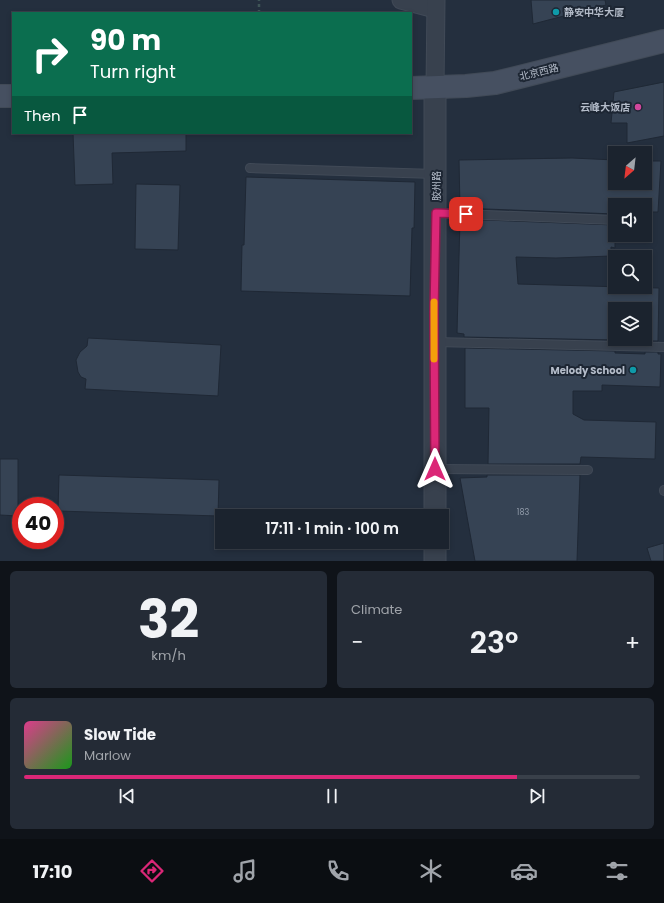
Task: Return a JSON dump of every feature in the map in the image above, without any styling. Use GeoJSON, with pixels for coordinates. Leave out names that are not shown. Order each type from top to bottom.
{"type":"FeatureCollection","features":[{"type":"Feature","properties":{"kind":"main road","name":"北京西路"},"geometry":{"type":"LineString","coordinates":[[412,88],[435,88],[495,83],[664,42]]}},
{"type":"Feature","properties":{"kind":"main road"},"geometry":{"type":"LineString","coordinates":[[0,96],[12,96]]}},
{"type":"Feature","properties":{"kind":"street"},"geometry":{"type":"LineString","coordinates":[[400,0],[436,5]]}},
{"type":"Feature","properties":{"kind":"street","name":"胶州路"},"geometry":{"type":"LineString","coordinates":[[435,509],[434,342],[436,213],[436,5]]}},
{"type":"Feature","properties":{"kind":"street"},"geometry":{"type":"LineString","coordinates":[[435,549],[435,561]]}},
{"type":"Feature","properties":{"kind":"lane"},"geometry":{"type":"LineString","coordinates":[[250,168],[436,174]]}},
{"type":"Feature","properties":{"kind":"lane"},"geometry":{"type":"LineString","coordinates":[[436,213],[608,220]]}},
{"type":"Feature","properties":{"kind":"lane"},"geometry":{"type":"LineString","coordinates":[[434,342],[664,348]]}},
{"type":"Feature","properties":{"kind":"lane"},"geometry":{"type":"LineString","coordinates":[[435,469],[588,470]]}},
{"type":"Feature","properties":{"kind":"path"},"geometry":{"type":"LineString","coordinates":[[259,0],[259,12]]}},
{"type":"Feature","properties":{"kind":"building","name":"静安中华大厦"},"geometry":{"type":"Polygon","coordinates":[[[531,0],[605,0],[606,5],[533,24],[531,0]]]}},
{"type":"Feature","properties":{"kind":"building","name":"云峰大饭店"},"geometry":{"type":"Polygon","coordinates":[[[664,82],[664,136],[627,143],[627,123],[611,123],[614,92],[664,82]]]}},
{"type":"Feature","properties":{"kind":"building"},"geometry":{"type":"Polygon","coordinates":[[[73,134],[186,134],[186,151],[112,153],[113,184],[75,185],[73,134]]]}},
{"type":"Feature","properties":{"kind":"building"},"geometry":{"type":"Polygon","coordinates":[[[572,158],[608,160],[608,190],[652,190],[652,161],[661,161],[658,212],[652,212],[652,198],[608,198],[608,214],[460,208],[459,160],[572,158]]]}},
{"type":"Feature","properties":{"kind":"building"},"geometry":{"type":"Polygon","coordinates":[[[246,177],[415,182],[410,296],[241,291],[246,177]]]}},
{"type":"Feature","properties":{"kind":"building"},"geometry":{"type":"Polygon","coordinates":[[[136,184],[180,185],[178,250],[135,249],[136,184]]]}},
{"type":"Feature","properties":{"kind":"building"},"geometry":{"type":"Polygon","coordinates":[[[460,219],[608,225],[608,242],[615,242],[615,248],[611,247],[611,250],[608,250],[608,256],[556,258],[516,257],[518,284],[608,287],[608,294],[652,294],[652,288],[659,288],[658,341],[652,341],[652,302],[608,302],[608,340],[464,337],[464,334],[457,333],[460,219]]]}},
{"type":"Feature","properties":{"kind":"building"},"geometry":{"type":"Polygon","coordinates":[[[88,338],[221,345],[218,396],[85,389],[86,379],[81,377],[78,372],[76,360],[80,352],[87,346],[88,338]]]}},
{"type":"Feature","properties":{"kind":"building"},"geometry":{"type":"Polygon","coordinates":[[[465,348],[615,351],[615,353],[645,354],[645,352],[658,352],[658,354],[661,354],[660,387],[602,385],[602,391],[573,391],[573,414],[584,420],[656,422],[655,459],[581,457],[580,464],[488,464],[489,408],[465,408],[465,348]]]}},
{"type":"Feature","properties":{"kind":"building"},"geometry":{"type":"Polygon","coordinates":[[[0,459],[18,459],[18,497],[12,497],[12,516],[0,515],[0,459]]]}},
{"type":"Feature","properties":{"kind":"building"},"geometry":{"type":"Polygon","coordinates":[[[59,475],[219,480],[218,509],[215,509],[215,516],[64,511],[64,497],[58,497],[59,475]]]}},
{"type":"Feature","properties":{"kind":"building"},"geometry":{"type":"Polygon","coordinates":[[[487,475],[580,475],[577,561],[475,561],[460,478],[487,477],[487,475]]]}},
{"type":"Feature","properties":{"kind":"building"},"geometry":{"type":"Polygon","coordinates":[[[664,543],[664,561],[651,561],[647,548],[664,543]]]}},
{"type":"Feature","properties":{"kind":"slow traffic"},"geometry":{"type":"LineString","coordinates":[[434,302],[434,359]]}},
{"type":"Feature","properties":{"kind":"place","name":"静安中华大厦"},"geometry":{"type":"Point","coordinates":[556,12]}},
{"type":"Feature","properties":{"kind":"place","name":"云峰大饭店"},"geometry":{"type":"Point","coordinates":[638,107]}},
{"type":"Feature","properties":{"kind":"place","name":"Melody School"},"geometry":{"type":"Point","coordinates":[633,370]}},
{"type":"Feature","properties":{"kind":"route"},"geometry":{"type":"LineString","coordinates":[[435,469],[434,312],[436,213],[466,214]]}}]}
